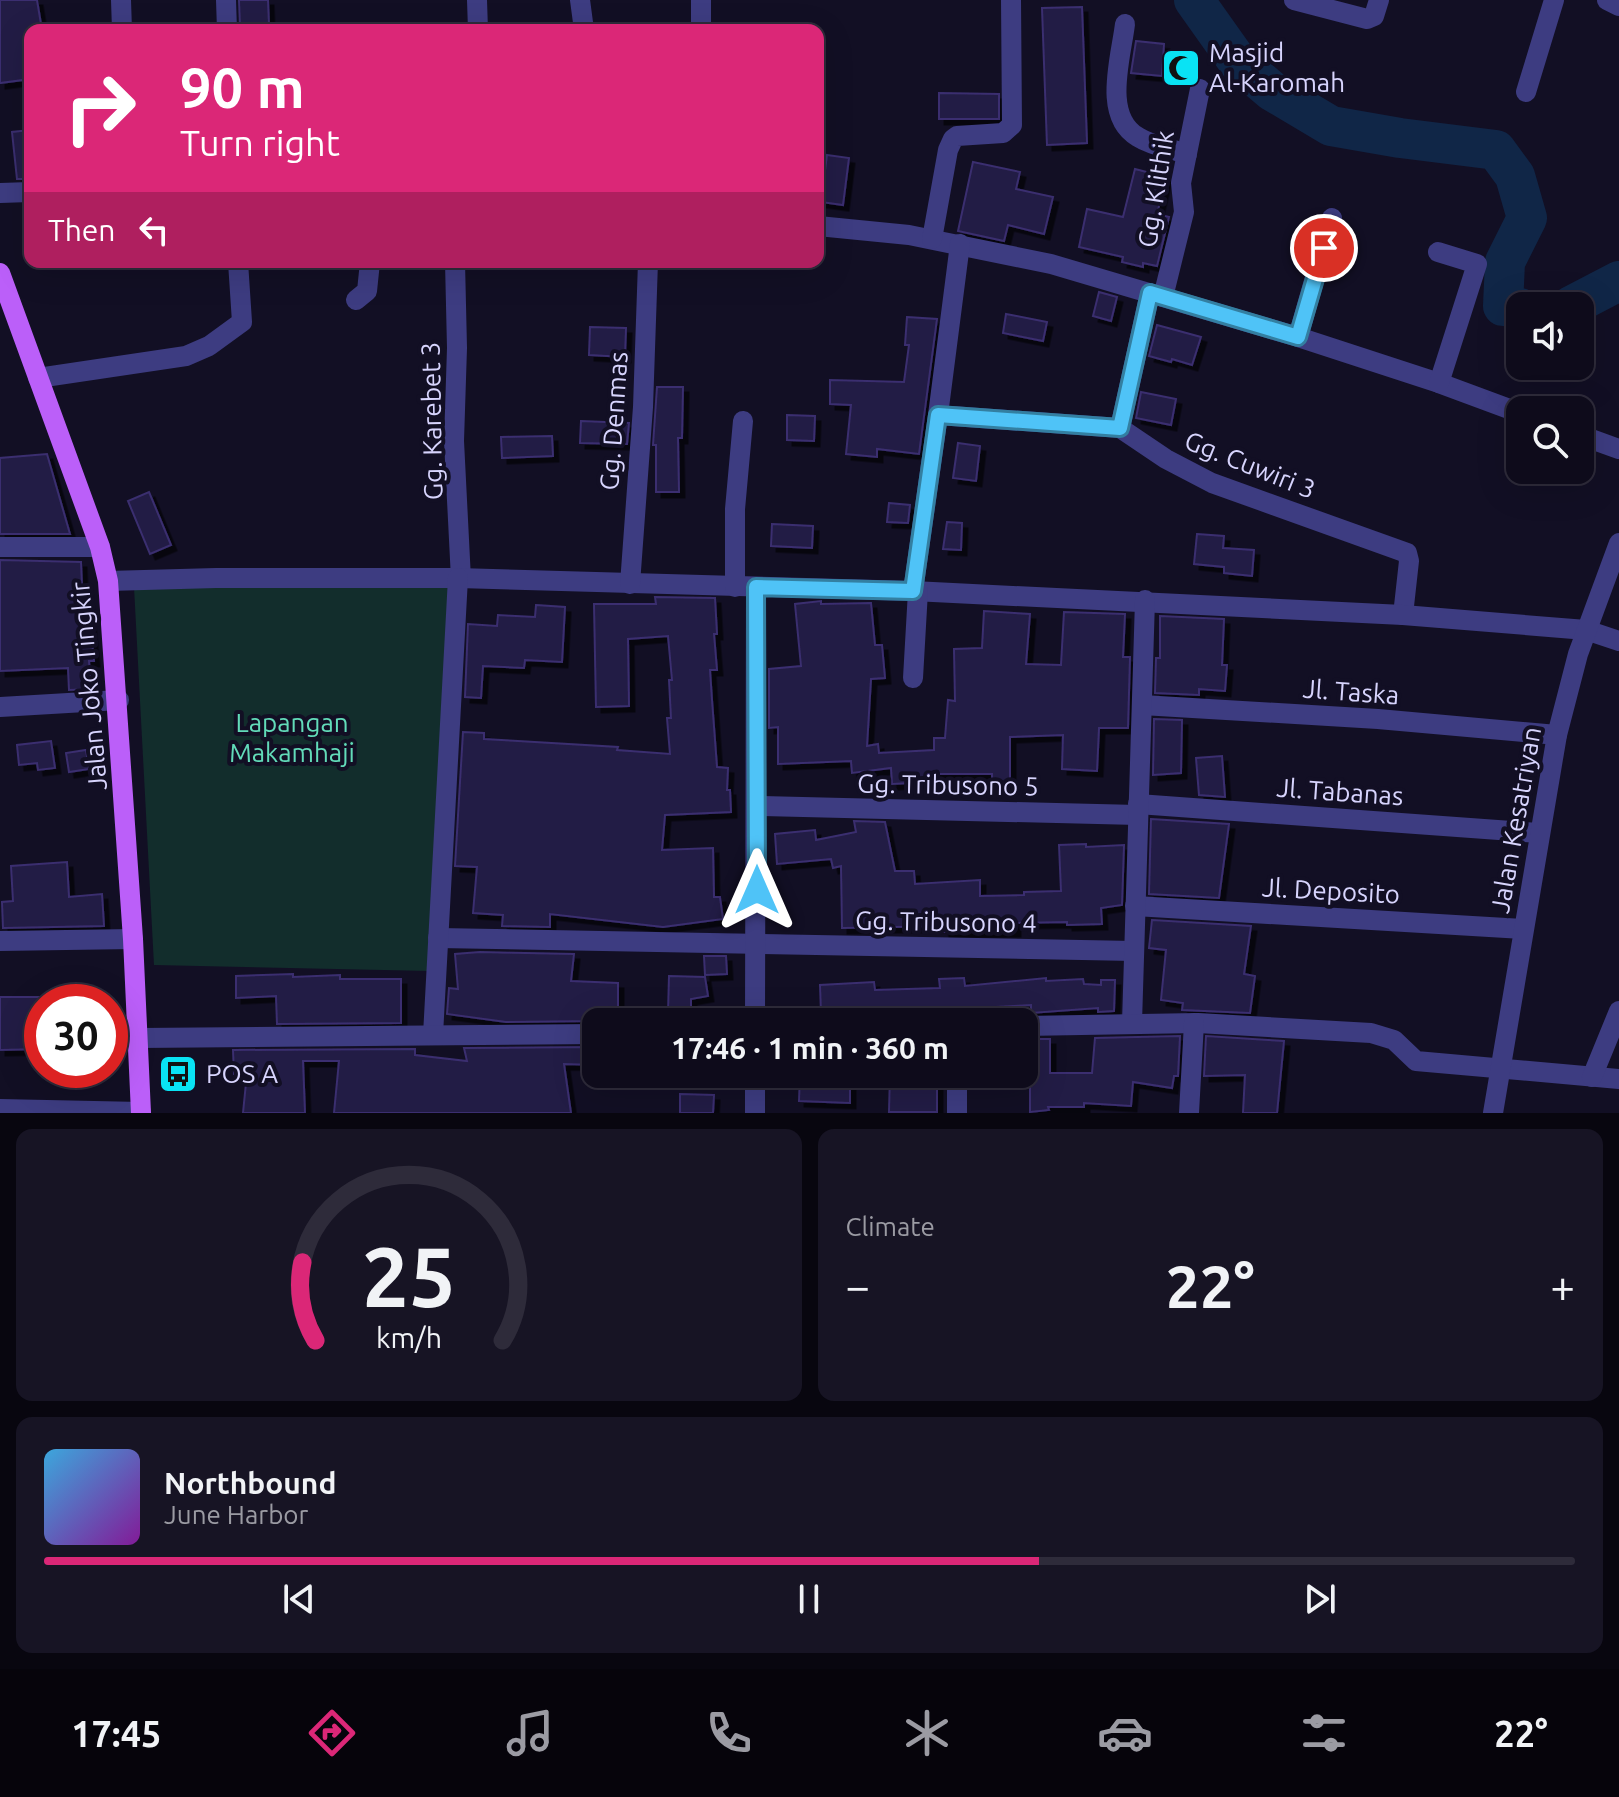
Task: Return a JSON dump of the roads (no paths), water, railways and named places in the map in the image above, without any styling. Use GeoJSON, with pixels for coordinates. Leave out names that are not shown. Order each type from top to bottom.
{"type":"FeatureCollection","features":[{"type":"Feature","properties":{"kind":"main road","name":"Jalan Joko Tingkir"},"geometry":{"type":"LineString","coordinates":[[2,286],[100,547],[108,581],[119,700],[141,1112]]}},
{"type":"Feature","properties":{"kind":"street"},"geometry":{"type":"LineString","coordinates":[[121,0],[122,24]]}},
{"type":"Feature","properties":{"kind":"street"},"geometry":{"type":"LineString","coordinates":[[226,0],[227,24]]}},
{"type":"Feature","properties":{"kind":"street"},"geometry":{"type":"LineString","coordinates":[[477,0],[478,24]]}},
{"type":"Feature","properties":{"kind":"street"},"geometry":{"type":"LineString","coordinates":[[580,0],[583,24]]}},
{"type":"Feature","properties":{"kind":"street"},"geometry":{"type":"LineString","coordinates":[[701,0],[701,24]]}},
{"type":"Feature","properties":{"kind":"street"},"geometry":{"type":"LineString","coordinates":[[932,239],[953,139],[957,136],[1003,133],[1012,125],[1011,0]]}},
{"type":"Feature","properties":{"kind":"street"},"geometry":{"type":"LineString","coordinates":[[1294,0],[1342,7],[1361,19],[1373,18],[1379,0]]}},
{"type":"Feature","properties":{"kind":"street"},"geometry":{"type":"LineString","coordinates":[[1526,92],[1554,0]]}},
{"type":"Feature","properties":{"kind":"street"},"geometry":{"type":"LineString","coordinates":[[1607,0],[1619,6]]}},
{"type":"Feature","properties":{"kind":"street"},"geometry":{"type":"LineString","coordinates":[[1125,24],[1117,100],[1120,117],[1139,138],[1187,154]]}},
{"type":"Feature","properties":{"kind":"street","name":"Gg. Klithik"},"geometry":{"type":"LineString","coordinates":[[1120,428],[1184,212],[1181,183],[1200,89]]}},
{"type":"Feature","properties":{"kind":"street"},"geometry":{"type":"LineString","coordinates":[[0,193],[24,192]]}},
{"type":"Feature","properties":{"kind":"street"},"geometry":{"type":"LineString","coordinates":[[1298,337],[1332,218]]}},
{"type":"Feature","properties":{"kind":"street"},"geometry":{"type":"LineString","coordinates":[[824,227],[932,239],[1051,264],[1298,337],[1506,408]]}},
{"type":"Feature","properties":{"kind":"street"},"geometry":{"type":"LineString","coordinates":[[913,678],[916,591],[960,244]]}},
{"type":"Feature","properties":{"kind":"street"},"geometry":{"type":"LineString","coordinates":[[1438,252],[1477,264],[1439,383]]}},
{"type":"Feature","properties":{"kind":"street"},"geometry":{"type":"LineString","coordinates":[[38,378],[186,356],[209,346],[242,322],[238,268]]}},
{"type":"Feature","properties":{"kind":"street"},"geometry":{"type":"LineString","coordinates":[[356,300],[367,291],[369,268]]}},
{"type":"Feature","properties":{"kind":"street","name":"Gg. Karebet 3"},"geometry":{"type":"LineString","coordinates":[[433,1035],[460,578],[454,453],[455,268]]}},
{"type":"Feature","properties":{"kind":"street","name":"Gg. Denmas"},"geometry":{"type":"LineString","coordinates":[[630,584],[643,407],[648,268]]}},
{"type":"Feature","properties":{"kind":"street","name":"Gg. Cuwiri 3"},"geometry":{"type":"LineString","coordinates":[[939,406],[1120,428],[1166,459],[1212,483],[1407,553],[1409,561],[1403,615]]}},
{"type":"Feature","properties":{"kind":"street"},"geometry":{"type":"LineString","coordinates":[[735,587],[735,509],[743,421]]}},
{"type":"Feature","properties":{"kind":"street"},"geometry":{"type":"LineString","coordinates":[[1594,440],[1619,449]]}},
{"type":"Feature","properties":{"kind":"street","name":"Jalan Kesatriyan"},"geometry":{"type":"LineString","coordinates":[[1493,1113],[1557,735],[1586,630],[1619,543]]}},
{"type":"Feature","properties":{"kind":"street"},"geometry":{"type":"LineString","coordinates":[[0,547],[100,547]]}},
{"type":"Feature","properties":{"kind":"street"},"geometry":{"type":"LineString","coordinates":[[108,581],[460,578],[1145,600],[1403,615],[1586,630],[1619,641]]}},
{"type":"Feature","properties":{"kind":"street"},"geometry":{"type":"LineString","coordinates":[[755,1008],[756,587]]}},
{"type":"Feature","properties":{"kind":"street"},"geometry":{"type":"LineString","coordinates":[[1132,1023],[1145,600]]}},
{"type":"Feature","properties":{"kind":"street"},"geometry":{"type":"LineString","coordinates":[[0,707],[119,700]]}},
{"type":"Feature","properties":{"kind":"street","name":"Jl. Taska"},"geometry":{"type":"LineString","coordinates":[[1142,705],[1378,719],[1557,735]]}},
{"type":"Feature","properties":{"kind":"street","name":"Gg. Tribusono 5"},"geometry":{"type":"LineString","coordinates":[[757,806],[1138,810]]}},
{"type":"Feature","properties":{"kind":"street","name":"Jl. Tabanas"},"geometry":{"type":"LineString","coordinates":[[1138,810],[1539,833]]}},
{"type":"Feature","properties":{"kind":"street","name":"Jl. Deposito"},"geometry":{"type":"LineString","coordinates":[[1135,906],[1523,929]]}},
{"type":"Feature","properties":{"kind":"street","name":"Gg. Tribusono 4"},"geometry":{"type":"LineString","coordinates":[[438,938],[1134,951]]}},
{"type":"Feature","properties":{"kind":"street"},"geometry":{"type":"LineString","coordinates":[[0,941],[133,939]]}},
{"type":"Feature","properties":{"kind":"street"},"geometry":{"type":"LineString","coordinates":[[1592,1077],[1619,1011]]}},
{"type":"Feature","properties":{"kind":"street"},"geometry":{"type":"LineString","coordinates":[[1189,1113],[1194,1023]]}},
{"type":"Feature","properties":{"kind":"street"},"geometry":{"type":"LineString","coordinates":[[1038,1026],[1194,1023],[1371,1033],[1394,1040],[1416,1061],[1619,1079]]}},
{"type":"Feature","properties":{"kind":"street"},"geometry":{"type":"LineString","coordinates":[[139,1038],[582,1034]]}},
{"type":"Feature","properties":{"kind":"street"},"geometry":{"type":"LineString","coordinates":[[755,1088],[755,1113]]}},
{"type":"Feature","properties":{"kind":"street"},"geometry":{"type":"LineString","coordinates":[[957,1088],[957,1113]]}},
{"type":"Feature","properties":{"kind":"street"},"geometry":{"type":"LineString","coordinates":[[0,1109],[141,1112]]}},
{"type":"Feature","properties":{"kind":"waterway"},"geometry":{"type":"LineString","coordinates":[[1194,0],[1238,62],[1272,91],[1331,126],[1496,150],[1515,176],[1527,218],[1505,262],[1503,306],[1506,306]]}},
{"type":"Feature","properties":{"kind":"waterway"},"geometry":{"type":"LineString","coordinates":[[1594,294],[1619,281]]}},
{"type":"Feature","properties":{"kind":"place","name":"Masjid Al-Karomah"},"geometry":{"type":"Point","coordinates":[1181,68]}},
{"type":"Feature","properties":{"kind":"place","name":"POS A"},"geometry":{"type":"Point","coordinates":[178,1074]}},
{"type":"Feature","properties":{"kind":"park label","name":"Lapangan Makamhaji"},"geometry":{"type":"Point","coordinates":[292,738]}}]}
